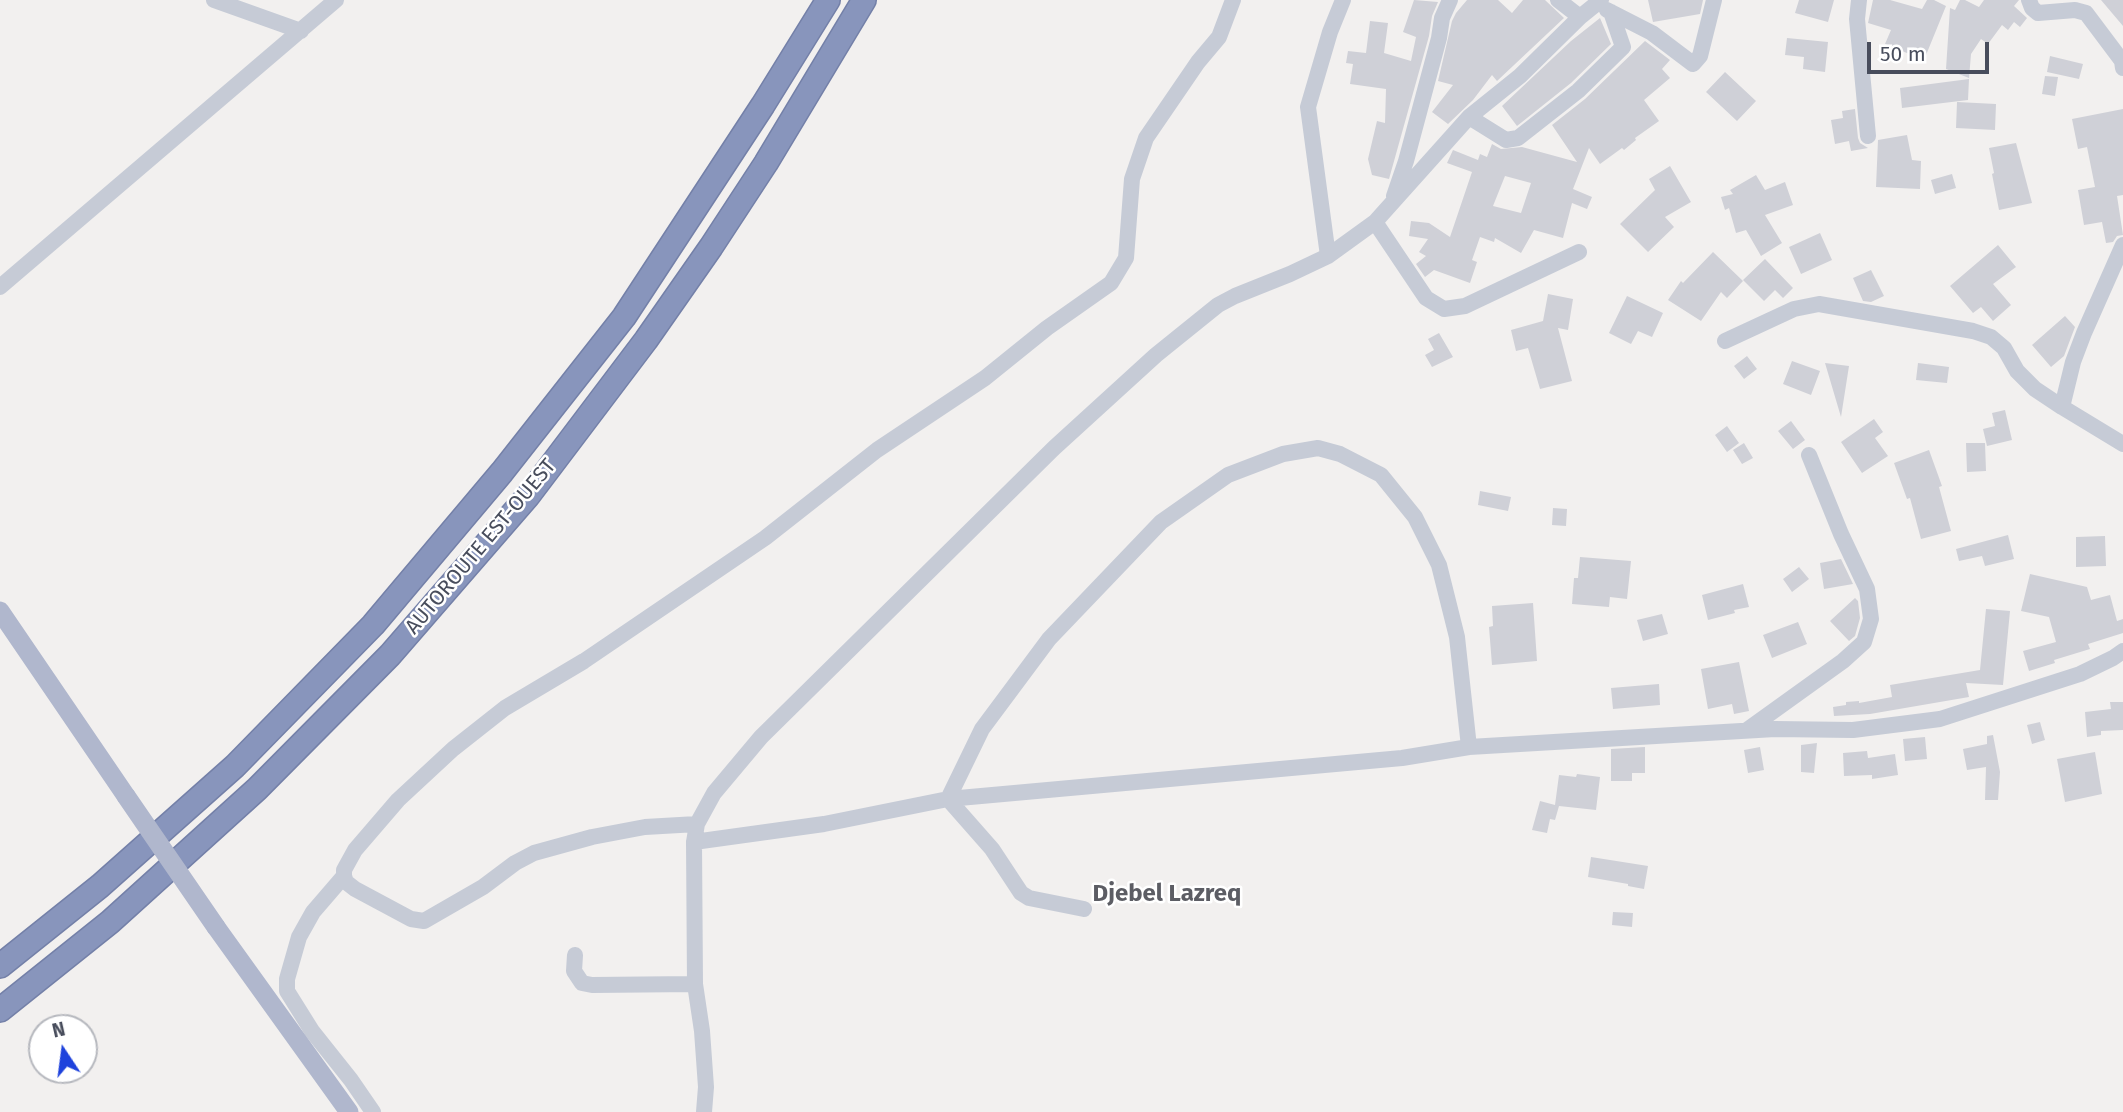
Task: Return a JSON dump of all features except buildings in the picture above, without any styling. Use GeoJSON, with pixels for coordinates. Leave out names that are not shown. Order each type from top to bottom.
{"type":"FeatureCollection","features":[{"type":"Feature","properties":{"kind":"highway","name":"AUTOROUTE EST-OUEST"},"geometry":{"type":"LineString","coordinates":[[0,966],[100,886],[235,766],[373,625],[502,472],[624,317],[763,105],[828,0]]}},
{"type":"Feature","properties":{"kind":"highway","name":"AUTOROUTE EST-OUEST"},"geometry":{"type":"LineString","coordinates":[[0,1010],[110,922],[257,789],[390,655],[528,496],[646,340],[711,247],[766,163],[864,0]]}},
{"type":"Feature","properties":{"kind":"main road"},"geometry":{"type":"LineString","coordinates":[[0,611],[216,927],[349,1112]]}},
{"type":"Feature","properties":{"kind":"street"},"geometry":{"type":"LineString","coordinates":[[214,0],[301,31]]}},
{"type":"Feature","properties":{"kind":"street"},"geometry":{"type":"LineString","coordinates":[[0,287],[336,0]]}},
{"type":"Feature","properties":{"kind":"street"},"geometry":{"type":"LineString","coordinates":[[697,824],[645,827],[592,837],[534,853],[515,863],[483,887],[424,920],[411,919],[355,889],[346,882],[344,876],[350,858],[376,823],[453,749],[485,723],[584,661],[765,538],[877,450],[985,378],[1047,328],[1111,283],[1126,258],[1132,179],[1146,138],[1198,62],[1219,37],[1233,0]]}},
{"type":"Feature","properties":{"kind":"street"},"geometry":{"type":"LineString","coordinates":[[1328,256],[1308,107],[1330,32],[1343,0]]}},
{"type":"Feature","properties":{"kind":"street"},"geometry":{"type":"LineString","coordinates":[[1392,202],[1406,161],[1442,18],[1450,0]]}},
{"type":"Feature","properties":{"kind":"street"},"geometry":{"type":"LineString","coordinates":[[1558,0],[1575,10]]}},
{"type":"Feature","properties":{"kind":"street"},"geometry":{"type":"LineString","coordinates":[[704,1112],[706,1087],[695,984],[694,842],[697,824],[714,793],[761,737],[1054,448],[1185,330],[1235,296],[1328,256],[1375,222],[1469,117],[1520,76],[1575,10],[1602,5],[1652,33],[1693,64],[1700,56],[1714,0]]}},
{"type":"Feature","properties":{"kind":"street"},"geometry":{"type":"LineString","coordinates":[[1859,0],[1857,19],[1868,136]]}},
{"type":"Feature","properties":{"kind":"street"},"geometry":{"type":"LineString","coordinates":[[2029,0],[2038,13],[2075,9],[2085,13],[2123,60],[2123,68]]}},
{"type":"Feature","properties":{"kind":"street"},"geometry":{"type":"LineString","coordinates":[[1469,117],[1506,139],[1518,138],[1578,91],[1623,47],[1602,5]]}},
{"type":"Feature","properties":{"kind":"street"},"geometry":{"type":"LineString","coordinates":[[1375,222],[1426,298],[1444,309],[1465,306],[1578,252]]}},
{"type":"Feature","properties":{"kind":"street"},"geometry":{"type":"LineString","coordinates":[[2062,407],[2081,343],[2123,245]]}},
{"type":"Feature","properties":{"kind":"street"},"geometry":{"type":"LineString","coordinates":[[1725,341],[1794,309],[1819,304],[1973,331],[1991,337],[2004,348],[2017,371],[2035,389],[2123,444]]}},
{"type":"Feature","properties":{"kind":"street"},"geometry":{"type":"LineString","coordinates":[[948,799],[982,729],[1049,639],[1161,522],[1228,475],[1283,454],[1318,448],[1340,454],[1381,475],[1415,517],[1439,565],[1457,637],[1469,747]]}},
{"type":"Feature","properties":{"kind":"street"},"geometry":{"type":"LineString","coordinates":[[1745,731],[1843,661],[1864,642],[1871,619],[1867,589],[1841,534],[1810,455]]}},
{"type":"Feature","properties":{"kind":"street"},"geometry":{"type":"LineString","coordinates":[[694,842],[824,824],[948,799],[1375,761],[1469,747],[1775,729],[1853,730],[1941,719],[2080,674],[2123,651]]}},
{"type":"Feature","properties":{"kind":"street"},"geometry":{"type":"LineString","coordinates":[[948,799],[992,849],[1021,893],[1029,898],[1084,909]]}},
{"type":"Feature","properties":{"kind":"street"},"geometry":{"type":"LineString","coordinates":[[344,876],[313,912],[299,937],[287,979],[287,991],[312,1031],[373,1112]]}},
{"type":"Feature","properties":{"kind":"street"},"geometry":{"type":"LineString","coordinates":[[575,955],[574,971],[582,983],[695,984]]}},
{"type":"Feature","properties":{"kind":"district","name":"Djebel Lazreq"},"geometry":{"type":"Point","coordinates":[1167,894]}}]}
